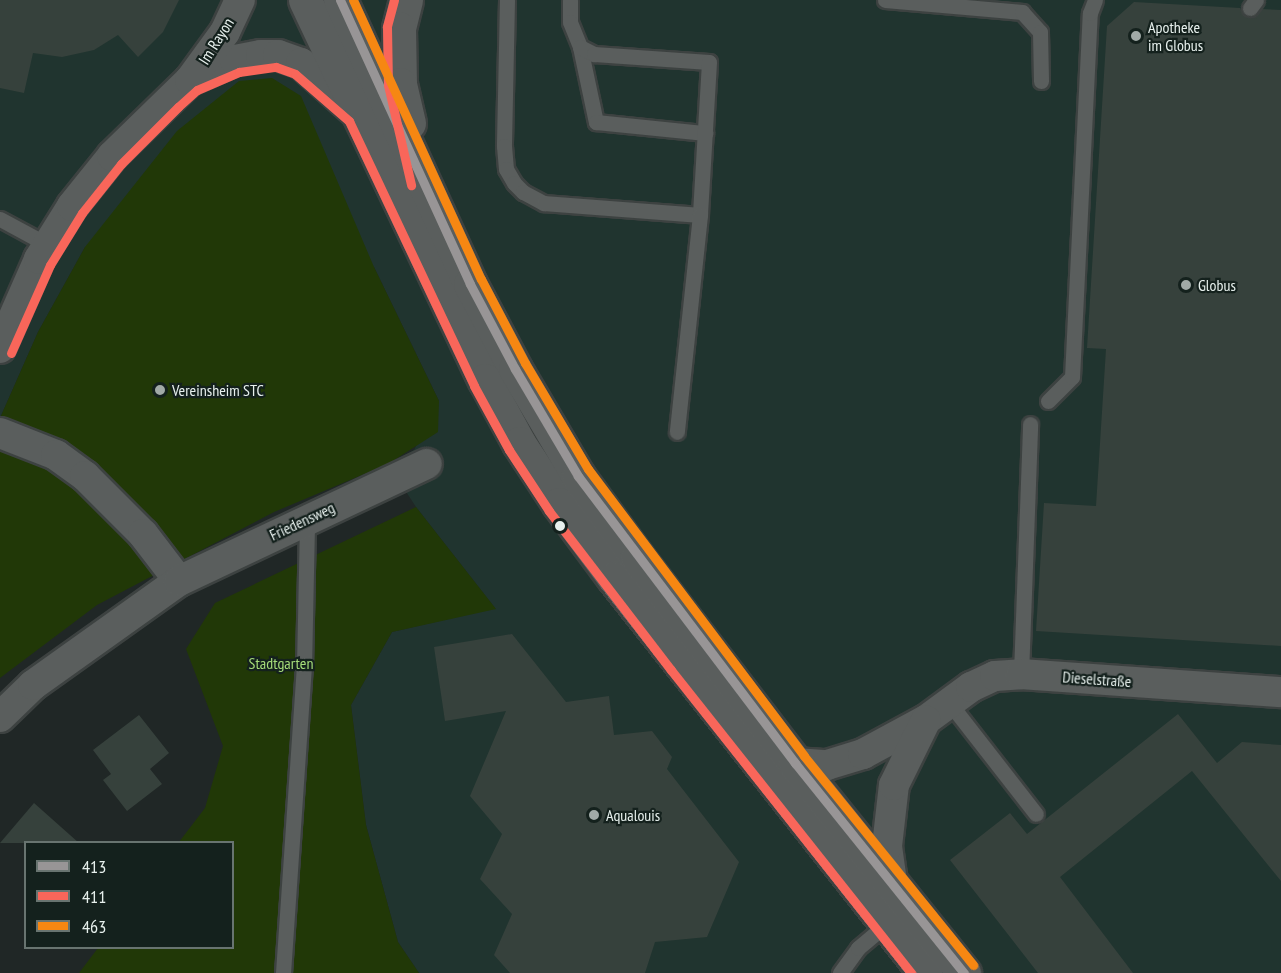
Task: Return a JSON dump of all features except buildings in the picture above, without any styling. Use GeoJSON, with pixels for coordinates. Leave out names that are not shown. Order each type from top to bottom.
{"type":"FeatureCollection","features":[{"type":"Feature","properties":{"kind":"street","name":"Im Rayon"},"geometry":{"type":"LineString","coordinates":[[0,348],[48,245],[72,206],[112,156],[190,80],[225,32],[240,0]]}},
{"type":"Feature","properties":{"kind":"street"},"geometry":{"type":"LineString","coordinates":[[305,0],[485,380],[519,443],[559,504],[614,578],[926,973]]}},
{"type":"Feature","properties":{"kind":"street"},"geometry":{"type":"LineString","coordinates":[[340,0],[420,177],[487,316],[578,476],[795,763],[964,973]]}},
{"type":"Feature","properties":{"kind":"street"},"geometry":{"type":"LineString","coordinates":[[406,0],[399,28],[400,84],[420,177]]}},
{"type":"Feature","properties":{"kind":"street","name":"Im Rayon"},"geometry":{"type":"LineString","coordinates":[[190,80],[235,60],[261,55],[278,55],[301,63],[359,114]]}},
{"type":"Feature","properties":{"kind":"street"},"geometry":{"type":"LineString","coordinates":[[0,433],[56,455],[86,476],[143,534],[178,581]]}},
{"type":"Feature","properties":{"kind":"street","name":"Friedensweg"},"geometry":{"type":"LineString","coordinates":[[0,717],[33,685],[178,581],[427,464]]}},
{"type":"Feature","properties":{"kind":"street","name":"Dieselstraße"},"geometry":{"type":"LineString","coordinates":[[795,763],[827,765],[863,754],[926,720],[948,701],[970,687],[995,676],[1021,674],[1281,692]]}},
{"type":"Feature","properties":{"kind":"street","name":"Dieselstraße"},"geometry":{"type":"LineString","coordinates":[[892,882],[888,846],[894,785],[926,720]]}},
{"type":"Feature","properties":{"kind":"lane"},"geometry":{"type":"LineString","coordinates":[[507,0],[504,146],[506,169],[514,183],[523,192],[544,203],[700,215]]}},
{"type":"Feature","properties":{"kind":"lane"},"geometry":{"type":"LineString","coordinates":[[570,0],[570,22],[580,47],[596,122],[705,133]]}},
{"type":"Feature","properties":{"kind":"lane"},"geometry":{"type":"LineString","coordinates":[[885,0],[1022,12],[1033,21],[1040,32],[1041,81]]}},
{"type":"Feature","properties":{"kind":"lane"},"geometry":{"type":"LineString","coordinates":[[1050,400],[1072,376],[1090,14],[1095,0]]}},
{"type":"Feature","properties":{"kind":"lane"},"geometry":{"type":"LineString","coordinates":[[580,47],[594,54],[709,62],[700,215],[677,432]]}},
{"type":"Feature","properties":{"kind":"lane"},"geometry":{"type":"LineString","coordinates":[[0,219],[48,245]]}},
{"type":"Feature","properties":{"kind":"lane"},"geometry":{"type":"LineString","coordinates":[[1021,674],[1030,424]]}},
{"type":"Feature","properties":{"kind":"lane"},"geometry":{"type":"LineString","coordinates":[[283,973],[304,668],[307,519]]}},
{"type":"Feature","properties":{"kind":"lane"},"geometry":{"type":"LineString","coordinates":[[948,701],[1036,814]]}},
{"type":"Feature","properties":{"kind":"lane"},"geometry":{"type":"LineString","coordinates":[[840,973],[858,948],[887,924]]}},
{"type":"Feature","properties":{"kind":"shaded area"},"geometry":{"type":"Polygon","coordinates":[[[0,0],[1281,0],[1281,973],[419,973],[398,942],[366,825],[351,705],[392,632],[495,608],[416,507],[388,464],[414,450],[439,401],[374,267],[85,247],[38,332],[0,418],[0,0]]]}},
{"type":"Feature","properties":{"kind":"green space"},"geometry":{"type":"Polygon","coordinates":[[[272,78],[301,96],[374,267],[439,401],[438,432],[388,464],[274,512],[97,605],[0,678],[0,418],[38,332],[85,247],[177,131],[239,81],[272,78]]]}},
{"type":"Feature","properties":{"kind":"green space","name":"Stadtgarten"},"geometry":{"type":"Polygon","coordinates":[[[416,507],[496,609],[392,632],[351,705],[366,825],[398,942],[419,973],[79,973],[97,949],[234,949],[234,841],[180,841],[205,808],[223,746],[186,649],[215,603],[416,507]]]}},
{"type":"Feature","properties":{"kind":"transit line","name":"413"},"geometry":{"type":"LineString","coordinates":[[340,0],[470,284],[515,369],[578,476],[795,763],[964,973]]}},
{"type":"Feature","properties":{"kind":"transit line","name":"463"},"geometry":{"type":"LineString","coordinates":[[353,0],[481,279],[525,363],[588,469],[804,756],[973,965]]}},
{"type":"Feature","properties":{"kind":"transit line","name":"411"},"geometry":{"type":"LineString","coordinates":[[394,0],[387,27],[388,85],[411,185]]}},
{"type":"Feature","properties":{"kind":"transit line","name":"411"},"geometry":{"type":"LineString","coordinates":[[11,353],[50,265],[82,213],[121,164],[178,107],[197,90],[239,72],[276,67],[295,74],[349,121],[474,386],[509,450],[549,511],[671,670],[911,973]]}},
{"type":"Feature","properties":{"kind":"place","name":"Apotheke im Globus"},"geometry":{"type":"Point","coordinates":[1136,36]}},
{"type":"Feature","properties":{"kind":"place","name":"Globus"},"geometry":{"type":"Point","coordinates":[1186,285]}},
{"type":"Feature","properties":{"kind":"place","name":"Vereinsheim STC"},"geometry":{"type":"Point","coordinates":[160,390]}},
{"type":"Feature","properties":{"kind":"place","name":"Aqualouis"},"geometry":{"type":"Point","coordinates":[594,815]}}]}
